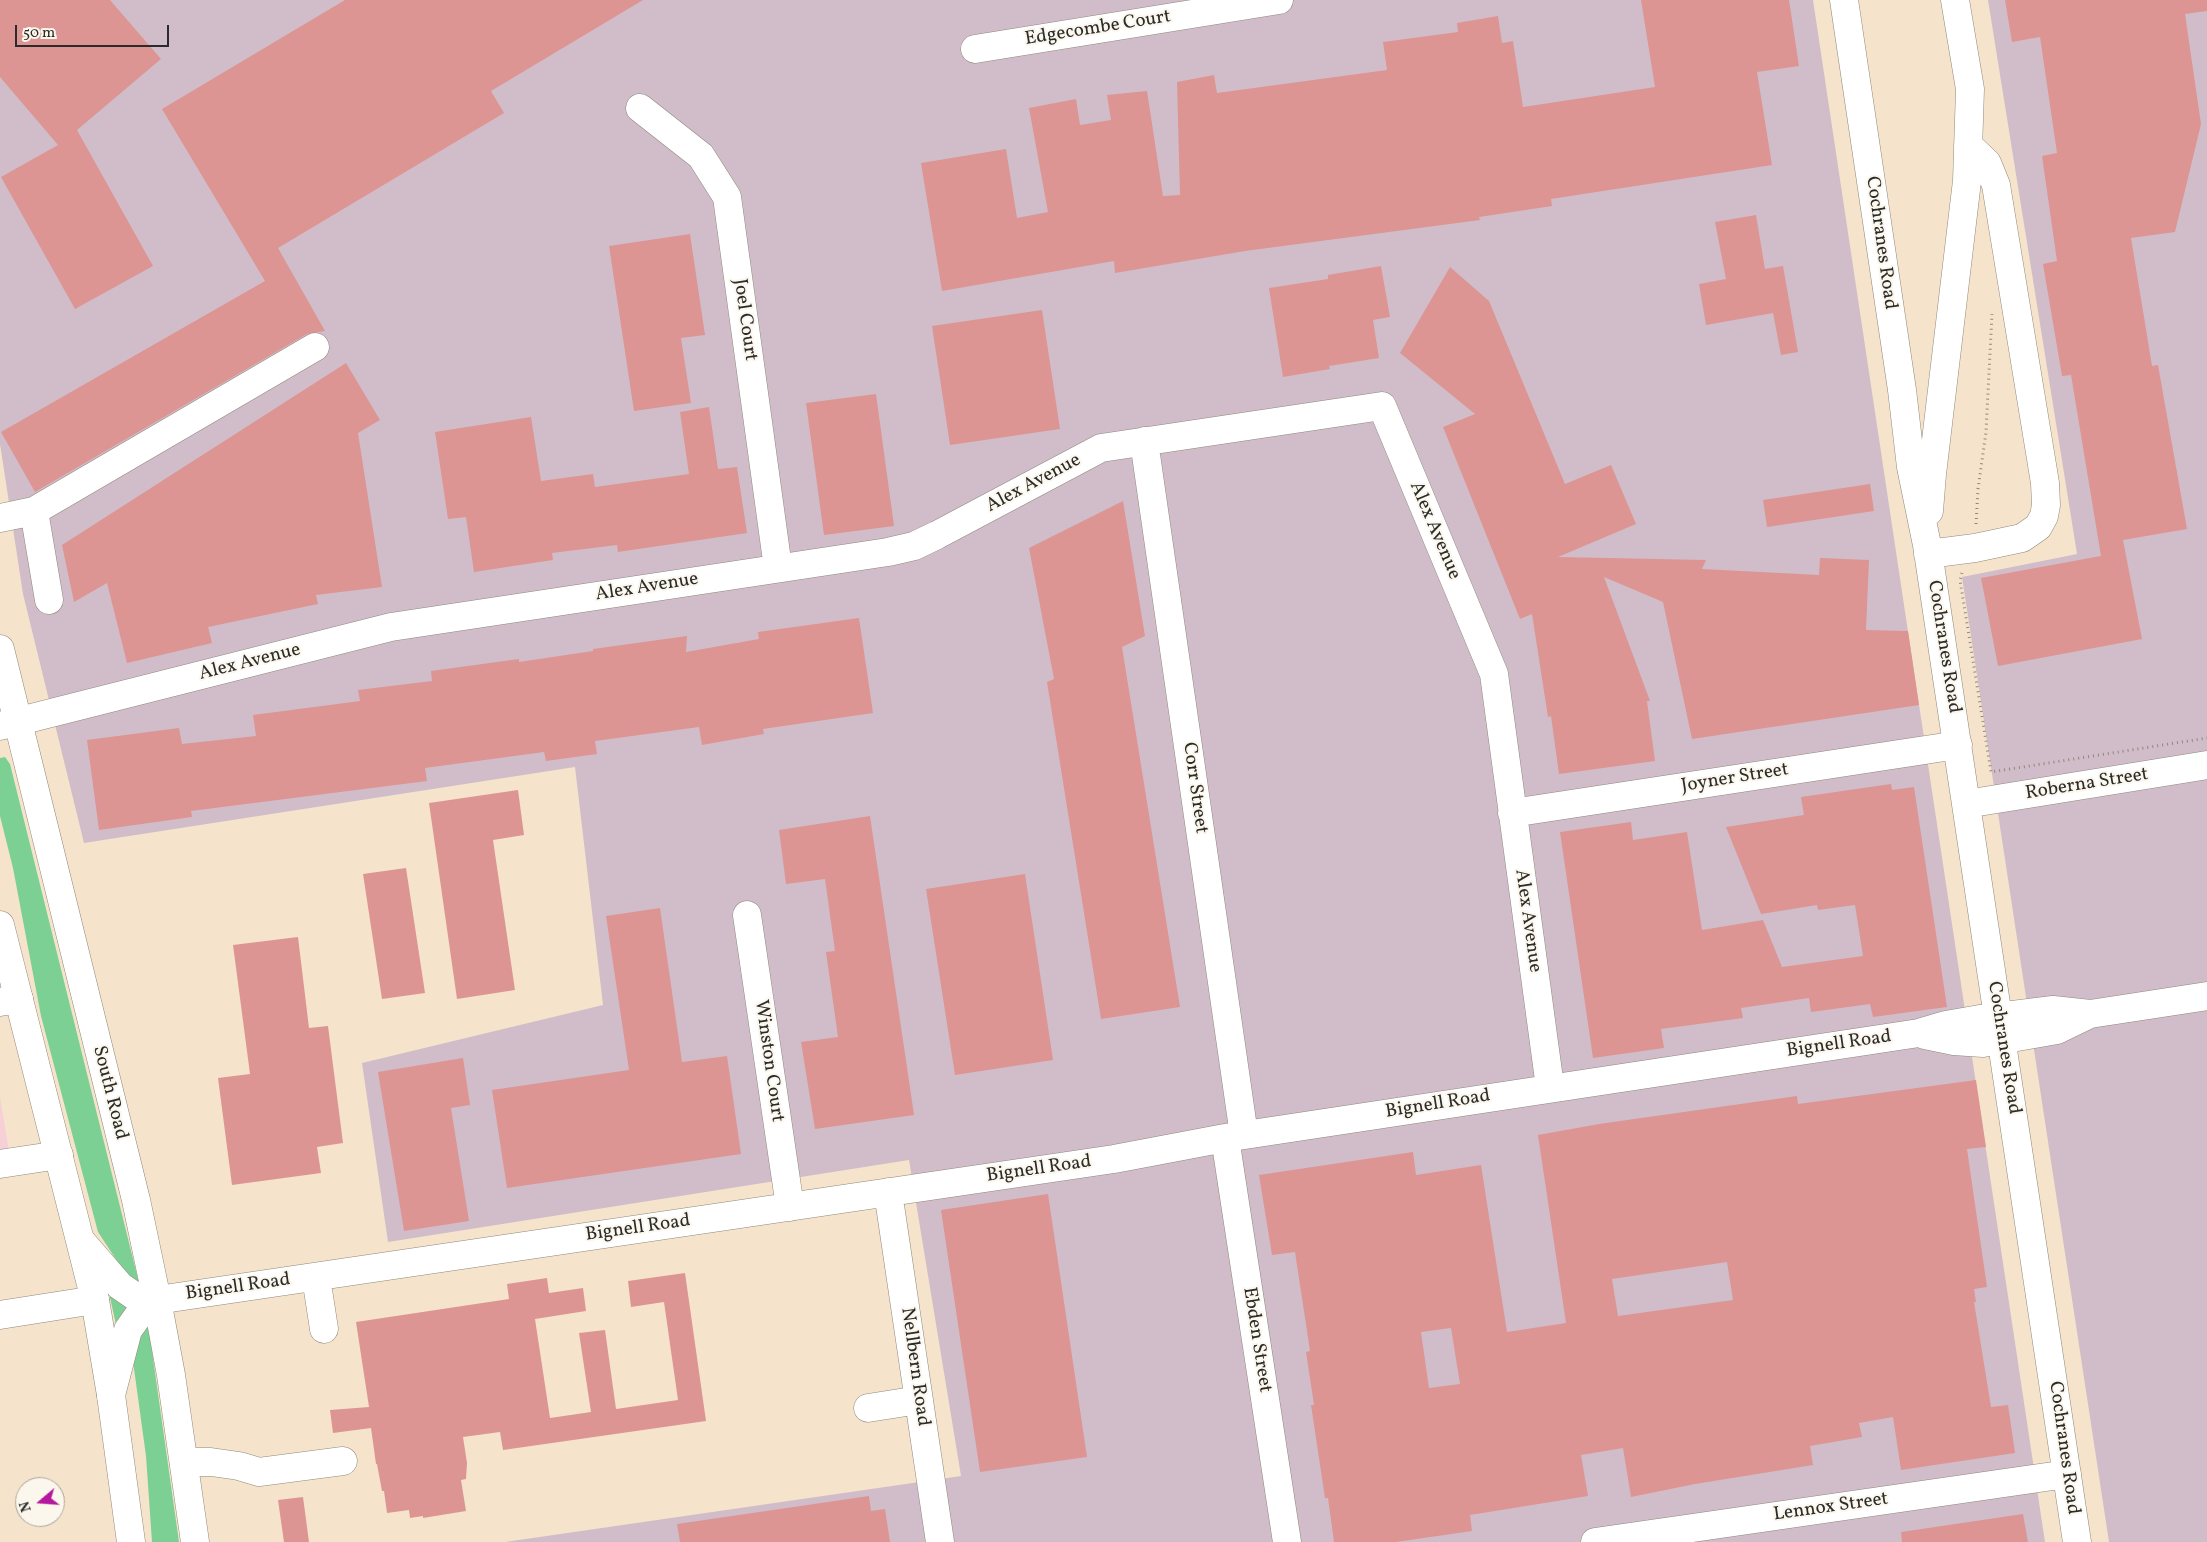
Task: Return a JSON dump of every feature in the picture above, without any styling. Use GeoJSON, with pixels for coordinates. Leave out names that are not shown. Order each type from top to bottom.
{"type":"FeatureCollection","features":[{"type":"Feature","properties":{"kind":"main road","name":"Edgecombe Court"},"geometry":{"type":"LineString","coordinates":[[975,49],[1279,0]]}},
{"type":"Feature","properties":{"kind":"main road","name":"Cochranes Road"},"geometry":{"type":"LineString","coordinates":[[1844,0],[1902,390],[1911,467],[1928,549],[2077,1542]]}},
{"type":"Feature","properties":{"kind":"main road","name":"Cochranes Road"},"geometry":{"type":"LineString","coordinates":[[1928,549],[1931,481],[1966,187],[1970,89],[1955,0]]}},
{"type":"Feature","properties":{"kind":"main road","name":"Joel Court"},"geometry":{"type":"LineString","coordinates":[[640,108],[701,156],[727,197],[778,568]]}},
{"type":"Feature","properties":{"kind":"main road","name":"Cochranes Road"},"geometry":{"type":"LineString","coordinates":[[1928,549],[1975,548],[2012,541],[2031,533],[2042,520],[2046,505],[2045,483],[1996,185],[1987,163],[1968,145]]}},
{"type":"Feature","properties":{"kind":"main road"},"geometry":{"type":"LineString","coordinates":[[0,518],[34,511],[315,347]]}},
{"type":"Feature","properties":{"kind":"main road","name":"Alex Avenue"},"geometry":{"type":"LineString","coordinates":[[9,724],[391,627],[888,552],[914,546],[1101,448],[1382,406],[1494,674],[1550,1087]]}},
{"type":"Feature","properties":{"kind":"main road","name":"Corr Street"},"geometry":{"type":"LineString","coordinates":[[1144,441],[1234,1136]]}},
{"type":"Feature","properties":{"kind":"main road"},"geometry":{"type":"LineString","coordinates":[[34,511],[49,600]]}},
{"type":"Feature","properties":{"kind":"main road","name":"South Road"},"geometry":{"type":"LineString","coordinates":[[0,649],[9,724],[136,1200],[184,1462],[195,1542]]}},
{"type":"Feature","properties":{"kind":"main road","name":"Joyner Street"},"geometry":{"type":"LineString","coordinates":[[1512,812],[1958,746]]}},
{"type":"Feature","properties":{"kind":"main road","name":"Roberna Street"},"geometry":{"type":"LineString","coordinates":[[1966,804],[2207,765]]}},
{"type":"Feature","properties":{"kind":"main road","name":"Winston Court"},"geometry":{"type":"LineString","coordinates":[[747,915],[790,1207]]}},
{"type":"Feature","properties":{"kind":"main road"},"geometry":{"type":"LineString","coordinates":[[0,925],[9,1001],[59,1155],[96,1300],[131,1542]]}},
{"type":"Feature","properties":{"kind":"main road","name":"Bignell Road"},"geometry":{"type":"LineString","coordinates":[[153,1301],[1114,1159],[1234,1136],[1919,1033],[1966,1043],[2000,1028],[2057,1030],[2090,1014],[2207,996]]}},
{"type":"Feature","properties":{"kind":"main road","name":"Ebden Street"},"geometry":{"type":"LineString","coordinates":[[1234,1136],[1286,1542]]}},
{"type":"Feature","properties":{"kind":"main road"},"geometry":{"type":"LineString","coordinates":[[0,1164],[59,1155]]}},
{"type":"Feature","properties":{"kind":"main road","name":"Nellbern Road"},"geometry":{"type":"LineString","coordinates":[[888,1192],[940,1542]]}},
{"type":"Feature","properties":{"kind":"main road"},"geometry":{"type":"LineString","coordinates":[[81,1241],[120,1286],[136,1297],[153,1301],[128,1330],[111,1395]]}},
{"type":"Feature","properties":{"kind":"main road"},"geometry":{"type":"LineString","coordinates":[[316,1277],[324,1329]]}},
{"type":"Feature","properties":{"kind":"main road"},"geometry":{"type":"LineString","coordinates":[[0,1315],[96,1300]]}},
{"type":"Feature","properties":{"kind":"main road"},"geometry":{"type":"LineString","coordinates":[[868,1408],[919,1400]]}},
{"type":"Feature","properties":{"kind":"main road"},"geometry":{"type":"LineString","coordinates":[[184,1462],[211,1462],[239,1466],[259,1472],[343,1461]]}},
{"type":"Feature","properties":{"kind":"main road","name":"Lennox Street"},"geometry":{"type":"LineString","coordinates":[[1594,1542],[2067,1474]]}},
{"type":"Feature","properties":{"kind":"path"},"geometry":{"type":"LineString","coordinates":[[1992,309],[1988,353],[1986,432],[1976,508],[1975,548],[1973,560],[1963,572],[1960,580],[1991,772],[2207,738]]}},
{"type":"Feature","properties":{"kind":"shaded area"},"geometry":{"type":"Polygon","coordinates":[[[0,0],[1813,0],[2045,1542],[505,1542],[961,1476],[909,1160],[388,1242],[362,1063],[603,1005],[575,767],[84,843],[23,594],[0,444],[0,0]]]}},
{"type":"Feature","properties":{"kind":"shaded area"},"geometry":{"type":"Polygon","coordinates":[[[1988,0],[2207,0],[2207,1542],[2109,1542],[1962,577],[2077,554],[1988,0]]]}},
{"type":"Feature","properties":{"kind":"shaded area"},"geometry":{"type":"Polygon","coordinates":[[[0,1097],[9,1151],[0,1153],[0,1097]]]}},
{"type":"Feature","properties":{"kind":"green space"},"geometry":{"type":"Polygon","coordinates":[[[5,757],[10,764],[139,1283],[127,1276],[98,1232],[41,1016],[13,868],[0,816],[0,758],[5,757]]]}},
{"type":"Feature","properties":{"kind":"green space"},"geometry":{"type":"Polygon","coordinates":[[[107,1284],[134,1304],[117,1329],[107,1284]]]}},
{"type":"Feature","properties":{"kind":"green space"},"geometry":{"type":"Polygon","coordinates":[[[148,1323],[179,1542],[152,1542],[146,1456],[132,1354],[141,1326],[148,1323]]]}},
{"type":"Feature","properties":{"kind":"building"},"geometry":{"type":"Polygon","coordinates":[[[0,0],[110,0],[161,59],[77,130],[153,266],[75,309],[1,177],[58,145],[0,77],[0,0]]]}},
{"type":"Feature","properties":{"kind":"building"},"geometry":{"type":"Polygon","coordinates":[[[345,0],[643,0],[491,91],[504,113],[278,248],[325,331],[307,334],[35,492],[1,432],[265,281],[162,109],[345,0]]]}},
{"type":"Feature","properties":{"kind":"building"},"geometry":{"type":"Polygon","coordinates":[[[1641,0],[1789,0],[1799,66],[1757,72],[1772,165],[1551,199],[1552,206],[1479,217],[1480,220],[1245,251],[1115,273],[1114,261],[942,291],[921,163],[1006,149],[1017,218],[1048,212],[1029,108],[1076,99],[1080,125],[1111,120],[1107,95],[1147,91],[1163,196],[1180,195],[1177,82],[1214,75],[1217,93],[1387,70],[1383,42],[1458,32],[1457,23],[1498,16],[1502,43],[1513,41],[1523,107],[1655,87],[1641,0]]]}},
{"type":"Feature","properties":{"kind":"building"},"geometry":{"type":"Polygon","coordinates":[[[2005,0],[2207,0],[2207,11],[2185,14],[2201,124],[2175,232],[2131,238],[2152,366],[2158,365],[2187,529],[2123,540],[2142,639],[1998,666],[1981,578],[2101,556],[2071,375],[2062,376],[2043,264],[2057,261],[2042,156],[2057,153],[2040,37],[2012,42],[2005,0]]]}},
{"type":"Feature","properties":{"kind":"building"},"geometry":{"type":"Polygon","coordinates":[[[1756,215],[1765,269],[1783,266],[1798,352],[1781,355],[1773,313],[1706,325],[1699,284],[1726,279],[1715,222],[1756,215]]]}},
{"type":"Feature","properties":{"kind":"building"},"geometry":{"type":"Polygon","coordinates":[[[690,234],[705,335],[681,338],[691,403],[634,411],[609,246],[690,234]]]}},
{"type":"Feature","properties":{"kind":"building"},"geometry":{"type":"Polygon","coordinates":[[[1381,266],[1390,317],[1373,320],[1379,358],[1329,366],[1330,369],[1283,377],[1269,288],[1328,279],[1328,275],[1381,266]]]}},
{"type":"Feature","properties":{"kind":"building"},"geometry":{"type":"Polygon","coordinates":[[[1450,267],[1489,301],[1565,484],[1611,465],[1636,524],[1558,557],[1706,560],[1702,569],[1819,575],[1820,558],[1869,560],[1866,630],[1908,631],[1919,705],[1692,739],[1663,602],[1604,577],[1650,701],[1647,701],[1655,761],[1559,774],[1551,716],[1548,717],[1532,614],[1520,619],[1443,427],[1475,414],[1400,353],[1450,267]]]}},
{"type":"Feature","properties":{"kind":"building"},"geometry":{"type":"Polygon","coordinates":[[[1042,310],[1060,429],[950,445],[932,326],[1042,310]]]}},
{"type":"Feature","properties":{"kind":"building"},"geometry":{"type":"Polygon","coordinates":[[[346,363],[380,420],[358,433],[382,587],[316,595],[318,604],[208,627],[212,643],[127,663],[107,583],[74,602],[62,545],[346,363]]]}},
{"type":"Feature","properties":{"kind":"building"},"geometry":{"type":"Polygon","coordinates":[[[876,394],[894,526],[824,535],[806,403],[876,394]]]}},
{"type":"Feature","properties":{"kind":"building"},"geometry":{"type":"Polygon","coordinates":[[[709,407],[718,469],[737,467],[747,533],[618,552],[617,545],[552,553],[553,560],[474,572],[466,517],[448,519],[435,432],[531,417],[541,481],[593,474],[595,487],[689,474],[680,412],[709,407]]]}},
{"type":"Feature","properties":{"kind":"building"},"geometry":{"type":"Polygon","coordinates":[[[1870,484],[1874,511],[1767,527],[1763,500],[1870,484]]]}},
{"type":"Feature","properties":{"kind":"building"},"geometry":{"type":"Polygon","coordinates":[[[1123,501],[1145,636],[1122,647],[1180,1007],[1101,1019],[1047,682],[1054,679],[1029,548],[1123,501]]]}},
{"type":"Feature","properties":{"kind":"building"},"geometry":{"type":"Polygon","coordinates":[[[859,618],[873,713],[763,729],[764,734],[702,745],[699,727],[595,741],[597,754],[546,761],[544,752],[425,768],[427,781],[191,811],[192,817],[99,830],[87,740],[179,728],[182,744],[256,736],[253,715],[360,701],[358,690],[432,681],[431,671],[519,659],[519,662],[593,651],[593,649],[687,636],[686,652],[759,639],[758,632],[859,618]]]}},
{"type":"Feature","properties":{"kind":"building"},"geometry":{"type":"Polygon","coordinates":[[[1891,784],[1892,790],[1914,787],[1947,1007],[1873,1017],[1870,1004],[1811,1012],[1809,998],[1741,1008],[1743,1018],[1661,1029],[1664,1048],[1593,1058],[1560,832],[1631,822],[1633,840],[1687,832],[1702,930],[1763,920],[1782,967],[1863,956],[1855,905],[1818,910],[1817,905],[1761,914],[1726,827],[1804,815],[1801,797],[1891,784]]]}},
{"type":"Feature","properties":{"kind":"building"},"geometry":{"type":"Polygon","coordinates":[[[518,790],[524,835],[493,840],[515,990],[457,999],[429,803],[518,790]]]}},
{"type":"Feature","properties":{"kind":"building"},"geometry":{"type":"Polygon","coordinates":[[[870,816],[914,1115],[815,1129],[801,1042],[838,1037],[826,952],[835,951],[825,879],[786,884],[779,830],[870,816]]]}},
{"type":"Feature","properties":{"kind":"building"},"geometry":{"type":"Polygon","coordinates":[[[406,868],[425,993],[382,999],[363,874],[406,868]]]}},
{"type":"Feature","properties":{"kind":"building"},"geometry":{"type":"Polygon","coordinates":[[[1025,874],[1053,1060],[955,1075],[926,889],[1025,874]]]}},
{"type":"Feature","properties":{"kind":"building"},"geometry":{"type":"Polygon","coordinates":[[[660,908],[682,1062],[727,1056],[741,1154],[507,1188],[492,1090],[629,1070],[606,916],[660,908]]]}},
{"type":"Feature","properties":{"kind":"building"},"geometry":{"type":"Polygon","coordinates":[[[298,937],[309,1028],[328,1026],[343,1143],[317,1147],[321,1173],[232,1185],[218,1078],[250,1074],[233,945],[298,937]]]}},
{"type":"Feature","properties":{"kind":"building"},"geometry":{"type":"Polygon","coordinates":[[[463,1058],[470,1105],[451,1108],[469,1221],[404,1231],[378,1072],[463,1058]]]}},
{"type":"Feature","properties":{"kind":"building"},"geometry":{"type":"Polygon","coordinates":[[[1976,1080],[1986,1147],[1967,1149],[1987,1287],[1974,1289],[1976,1302],[1974,1302],[1991,1407],[2008,1405],[2015,1453],[1901,1470],[1893,1417],[1859,1423],[1862,1437],[1810,1446],[1813,1465],[1695,1484],[1631,1497],[1623,1448],[1581,1455],[1588,1496],[1470,1515],[1472,1531],[1396,1542],[1334,1542],[1328,1498],[1325,1498],[1311,1405],[1314,1405],[1306,1352],[1310,1351],[1295,1252],[1272,1255],[1259,1175],[1413,1152],[1416,1175],[1481,1165],[1507,1332],[1566,1323],[1538,1135],[1599,1124],[1797,1096],[1798,1104],[1976,1080]],[[1727,1262],[1612,1279],[1618,1316],[1733,1300],[1727,1262]],[[1451,1328],[1421,1332],[1429,1388],[1460,1384],[1451,1328]]]}},
{"type":"Feature","properties":{"kind":"building"},"geometry":{"type":"Polygon","coordinates":[[[1048,1194],[1087,1457],[980,1472],[941,1210],[1048,1194]]]}},
{"type":"Feature","properties":{"kind":"building"},"geometry":{"type":"Polygon","coordinates":[[[685,1273],[706,1421],[503,1450],[500,1432],[463,1437],[467,1463],[466,1479],[461,1480],[466,1511],[423,1518],[423,1516],[410,1518],[409,1510],[387,1513],[384,1491],[382,1491],[376,1464],[371,1428],[333,1433],[330,1410],[369,1407],[356,1322],[509,1299],[507,1284],[547,1278],[549,1293],[583,1288],[586,1311],[535,1319],[550,1418],[591,1412],[579,1333],[605,1330],[616,1409],[678,1400],[664,1302],[631,1307],[628,1281],[685,1273]]]}},
{"type":"Feature","properties":{"kind":"building"},"geometry":{"type":"Polygon","coordinates":[[[869,1496],[871,1511],[885,1509],[890,1542],[680,1542],[677,1524],[869,1496]]]}},
{"type":"Feature","properties":{"kind":"building"},"geometry":{"type":"Polygon","coordinates":[[[303,1497],[309,1542],[284,1542],[278,1500],[303,1497]]]}},
{"type":"Feature","properties":{"kind":"building"},"geometry":{"type":"Polygon","coordinates":[[[2023,1514],[2028,1542],[1902,1542],[1901,1532],[2023,1514]]]}}]}
